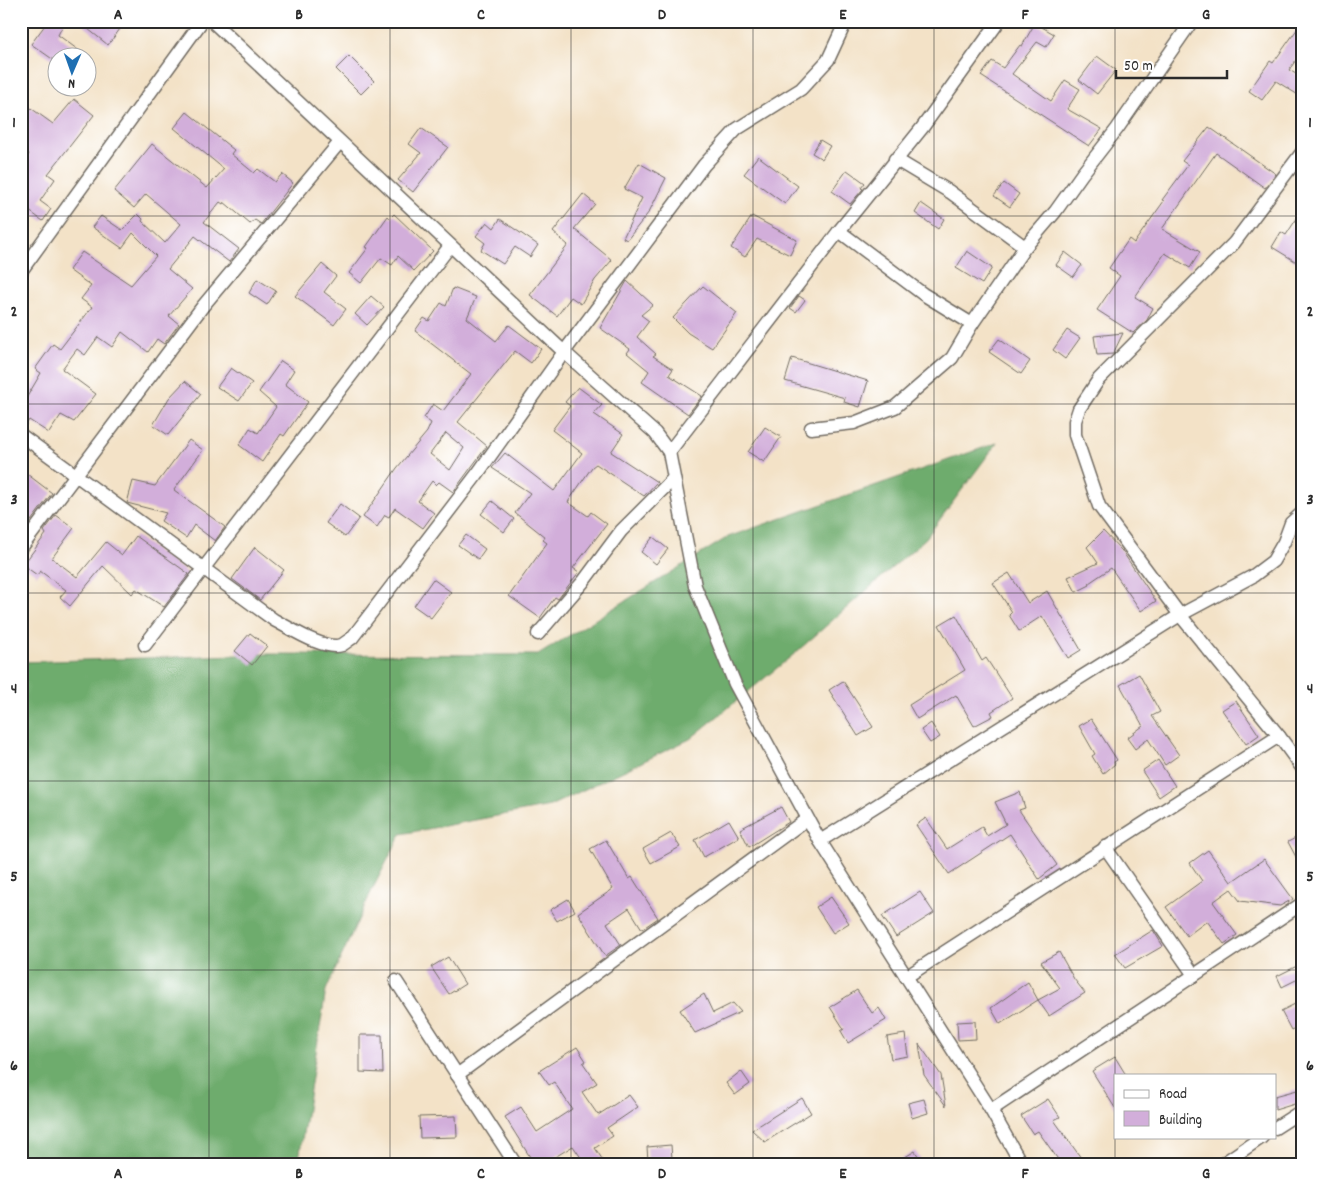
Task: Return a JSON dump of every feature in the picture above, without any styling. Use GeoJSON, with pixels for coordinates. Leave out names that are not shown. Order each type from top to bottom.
{"type":"FeatureCollection","features":[{"type":"Feature","properties":{"kind":"street"},"geometry":{"type":"LineString","coordinates":[[21,270],[202,21]]}},
{"type":"Feature","properties":{"kind":"street"},"geometry":{"type":"LineString","coordinates":[[212,21],[450,246],[655,433],[669,452],[672,479],[695,586],[735,684],[820,841],[991,1110],[1022,1165]]}},
{"type":"Feature","properties":{"kind":"street"},"geometry":{"type":"LineString","coordinates":[[21,436],[204,566],[274,620],[324,644],[341,645],[352,638],[478,473],[564,352],[704,165],[737,129],[801,89],[828,60],[846,21]]}},
{"type":"Feature","properties":{"kind":"street"},"geometry":{"type":"LineString","coordinates":[[669,452],[839,231],[922,128],[999,21]]}},
{"type":"Feature","properties":{"kind":"street"},"geometry":{"type":"LineString","coordinates":[[811,428],[854,423],[895,407],[952,358],[972,324],[1025,247],[1055,212],[1117,129],[1192,21]]}},
{"type":"Feature","properties":{"kind":"street"},"geometry":{"type":"LineString","coordinates":[[21,548],[78,475],[203,306],[340,142]]}},
{"type":"Feature","properties":{"kind":"street"},"geometry":{"type":"LineString","coordinates":[[1303,151],[1234,243],[1099,379],[1079,409],[1074,421],[1075,435],[1099,506],[1180,615],[1303,769]]}},
{"type":"Feature","properties":{"kind":"street"},"geometry":{"type":"LineString","coordinates":[[896,160],[950,192],[1025,247]]}},
{"type":"Feature","properties":{"kind":"street"},"geometry":{"type":"LineString","coordinates":[[839,231],[923,294],[972,324]]}},
{"type":"Feature","properties":{"kind":"street"},"geometry":{"type":"LineString","coordinates":[[145,645],[450,246]]}},
{"type":"Feature","properties":{"kind":"street"},"geometry":{"type":"LineString","coordinates":[[538,634],[583,582],[621,531],[672,479]]}},
{"type":"Feature","properties":{"kind":"street"},"geometry":{"type":"LineString","coordinates":[[820,841],[1180,615],[1253,576],[1273,562],[1284,542],[1291,523],[1303,512]]}},
{"type":"Feature","properties":{"kind":"street"},"geometry":{"type":"LineString","coordinates":[[906,977],[1278,736]]}},
{"type":"Feature","properties":{"kind":"street"},"geometry":{"type":"LineString","coordinates":[[458,1075],[807,819]]}},
{"type":"Feature","properties":{"kind":"street"},"geometry":{"type":"LineString","coordinates":[[1105,847],[1194,975]]}},
{"type":"Feature","properties":{"kind":"street"},"geometry":{"type":"LineString","coordinates":[[991,1110],[1303,903]]}},
{"type":"Feature","properties":{"kind":"street"},"geometry":{"type":"LineString","coordinates":[[396,981],[516,1165]]}},
{"type":"Feature","properties":{"kind":"street"},"geometry":{"type":"LineString","coordinates":[[1276,1127],[1303,1110]]}},
{"type":"Feature","properties":{"kind":"street"},"geometry":{"type":"LineString","coordinates":[[1221,1165],[1261,1138]]}},
{"type":"Feature","properties":{"kind":"green space"},"geometry":{"type":"Polygon","coordinates":[[[997,443],[926,538],[793,655],[690,739],[550,806],[401,834],[372,890],[326,990],[298,1165],[21,1165],[21,662],[268,654],[538,655],[728,537],[997,443]]]}},
{"type":"Feature","properties":{"kind":"building"},"geometry":{"type":"Polygon","coordinates":[[[48,21],[65,21],[58,35],[76,48],[48,48],[48,56],[31,44],[48,21]]]}},
{"type":"Feature","properties":{"kind":"building"},"geometry":{"type":"Polygon","coordinates":[[[78,21],[126,21],[108,45],[78,21]]]}},
{"type":"Feature","properties":{"kind":"building"},"geometry":{"type":"Polygon","coordinates":[[[1303,21],[1303,50],[1289,70],[1303,78],[1303,98],[1276,81],[1262,100],[1249,91],[1270,61],[1273,63],[1303,21]]]}},
{"type":"Feature","properties":{"kind":"building"},"geometry":{"type":"Polygon","coordinates":[[[1035,23],[1054,34],[1046,47],[1037,42],[1012,74],[1051,101],[1065,80],[1080,89],[1067,109],[1102,129],[1089,146],[981,76],[992,61],[1003,68],[1020,45],[1022,46],[1035,23]]]}},
{"type":"Feature","properties":{"kind":"building"},"geometry":{"type":"Polygon","coordinates":[[[349,56],[374,81],[361,94],[336,69],[349,56]]]}},
{"type":"Feature","properties":{"kind":"building"},"geometry":{"type":"Polygon","coordinates":[[[1097,56],[1116,70],[1097,94],[1079,80],[1097,56]]]}},
{"type":"Feature","properties":{"kind":"building"},"geometry":{"type":"Polygon","coordinates":[[[74,99],[94,115],[48,174],[55,179],[40,201],[51,209],[43,221],[21,205],[21,165],[29,154],[21,148],[21,101],[53,124],[74,99]]]}},
{"type":"Feature","properties":{"kind":"building"},"geometry":{"type":"Polygon","coordinates":[[[187,112],[234,150],[231,154],[254,173],[258,169],[275,182],[282,174],[293,183],[261,224],[255,220],[250,224],[224,202],[223,204],[220,202],[204,222],[239,249],[229,262],[195,236],[168,269],[192,289],[169,316],[179,324],[164,344],[157,339],[148,352],[122,332],[112,347],[98,337],[85,355],[77,349],[62,369],[96,394],[74,422],[61,415],[49,433],[29,420],[24,428],[21,427],[21,407],[41,373],[35,369],[53,344],[60,349],[92,307],[81,299],[91,286],[69,270],[82,252],[131,285],[156,256],[133,233],[122,248],[92,227],[101,216],[122,230],[138,214],[143,219],[142,221],[165,243],[181,224],[146,194],[134,208],[114,191],[152,144],[207,188],[224,169],[174,128],[187,112]]]}},
{"type":"Feature","properties":{"kind":"building"},"geometry":{"type":"Polygon","coordinates":[[[1209,127],[1276,174],[1265,188],[1216,153],[1162,229],[1200,252],[1190,268],[1165,253],[1135,297],[1153,308],[1147,320],[1133,333],[1097,310],[1120,276],[1109,268],[1129,239],[1134,243],[1164,201],[1162,200],[1188,165],[1182,161],[1209,127]]]}},
{"type":"Feature","properties":{"kind":"building"},"geometry":{"type":"Polygon","coordinates":[[[421,128],[448,147],[413,192],[398,180],[421,153],[409,144],[421,128]]]}},
{"type":"Feature","properties":{"kind":"building"},"geometry":{"type":"Polygon","coordinates":[[[820,140],[830,146],[822,159],[812,153],[820,140]]]}},
{"type":"Feature","properties":{"kind":"building"},"geometry":{"type":"Polygon","coordinates":[[[758,156],[798,186],[785,204],[744,174],[758,156]]]}},
{"type":"Feature","properties":{"kind":"building"},"geometry":{"type":"Polygon","coordinates":[[[639,163],[666,178],[649,212],[627,240],[623,238],[642,198],[624,189],[639,163]]]}},
{"type":"Feature","properties":{"kind":"building"},"geometry":{"type":"Polygon","coordinates":[[[847,170],[865,183],[861,188],[863,189],[850,204],[832,191],[847,170]]]}},
{"type":"Feature","properties":{"kind":"building"},"geometry":{"type":"Polygon","coordinates":[[[1004,183],[1019,194],[1010,207],[994,196],[1004,183]]]}},
{"type":"Feature","properties":{"kind":"building"},"geometry":{"type":"Polygon","coordinates":[[[583,194],[595,204],[574,229],[612,260],[595,280],[581,304],[571,297],[557,316],[530,295],[568,245],[553,232],[583,194]]]}},
{"type":"Feature","properties":{"kind":"building"},"geometry":{"type":"Polygon","coordinates":[[[921,203],[944,219],[938,229],[915,213],[921,203]]]}},
{"type":"Feature","properties":{"kind":"building"},"geometry":{"type":"Polygon","coordinates":[[[1303,209],[1303,266],[1272,247],[1281,232],[1286,235],[1303,209]]]}},
{"type":"Feature","properties":{"kind":"building"},"geometry":{"type":"Polygon","coordinates":[[[394,214],[433,251],[414,271],[398,256],[392,265],[381,258],[361,283],[349,273],[368,248],[366,247],[388,216],[390,218],[394,214]]]}},
{"type":"Feature","properties":{"kind":"building"},"geometry":{"type":"Polygon","coordinates":[[[752,216],[797,240],[790,255],[757,239],[745,257],[731,248],[752,216]]]}},
{"type":"Feature","properties":{"kind":"building"},"geometry":{"type":"Polygon","coordinates":[[[500,219],[538,245],[530,257],[515,247],[503,264],[481,250],[485,243],[476,236],[487,222],[494,228],[500,219]]]}},
{"type":"Feature","properties":{"kind":"building"},"geometry":{"type":"Polygon","coordinates":[[[967,251],[992,268],[982,284],[956,268],[967,251]]]}},
{"type":"Feature","properties":{"kind":"building"},"geometry":{"type":"Polygon","coordinates":[[[1065,252],[1082,265],[1073,277],[1056,265],[1065,252]]]}},
{"type":"Feature","properties":{"kind":"building"},"geometry":{"type":"Polygon","coordinates":[[[322,264],[336,276],[324,292],[346,309],[334,325],[295,296],[322,264]]]}},
{"type":"Feature","properties":{"kind":"building"},"geometry":{"type":"Polygon","coordinates":[[[257,279],[276,291],[267,305],[249,293],[257,279]]]}},
{"type":"Feature","properties":{"kind":"building"},"geometry":{"type":"Polygon","coordinates":[[[627,281],[653,305],[641,315],[649,321],[637,337],[656,354],[653,356],[673,369],[669,375],[702,396],[688,414],[642,382],[649,371],[627,353],[630,349],[600,328],[627,281]]]}},
{"type":"Feature","properties":{"kind":"building"},"geometry":{"type":"Polygon","coordinates":[[[703,286],[737,313],[712,348],[688,333],[673,318],[703,286]]]}},
{"type":"Feature","properties":{"kind":"building"},"geometry":{"type":"Polygon","coordinates":[[[453,288],[476,297],[467,318],[496,341],[509,325],[541,349],[531,363],[515,351],[458,422],[487,446],[453,492],[439,482],[436,485],[432,481],[418,501],[434,513],[423,528],[395,508],[389,517],[385,515],[377,527],[363,517],[397,468],[427,432],[431,423],[424,418],[433,404],[443,411],[471,374],[415,331],[424,318],[429,321],[441,303],[446,306],[453,288]],[[446,433],[430,454],[450,470],[464,448],[446,433]]]}},
{"type":"Feature","properties":{"kind":"building"},"geometry":{"type":"Polygon","coordinates":[[[371,296],[384,307],[367,325],[355,314],[371,296]]]}},
{"type":"Feature","properties":{"kind":"building"},"geometry":{"type":"Polygon","coordinates":[[[799,296],[805,300],[796,312],[790,308],[799,296]]]}},
{"type":"Feature","properties":{"kind":"building"},"geometry":{"type":"Polygon","coordinates":[[[1067,330],[1080,338],[1065,359],[1053,350],[1067,330]]]}},
{"type":"Feature","properties":{"kind":"building"},"geometry":{"type":"Polygon","coordinates":[[[1123,333],[1113,354],[1097,355],[1094,336],[1123,333]]]}},
{"type":"Feature","properties":{"kind":"building"},"geometry":{"type":"Polygon","coordinates":[[[999,339],[1030,361],[1021,374],[989,352],[999,339]]]}},
{"type":"Feature","properties":{"kind":"building"},"geometry":{"type":"Polygon","coordinates":[[[792,358],[868,381],[860,407],[844,402],[845,398],[785,381],[792,358]]]}},
{"type":"Feature","properties":{"kind":"building"},"geometry":{"type":"Polygon","coordinates":[[[281,361],[294,370],[285,384],[308,402],[284,436],[281,434],[262,462],[239,445],[250,428],[258,433],[276,407],[259,392],[281,361]]]}},
{"type":"Feature","properties":{"kind":"building"},"geometry":{"type":"Polygon","coordinates":[[[231,368],[252,383],[239,401],[217,387],[231,368]]]}},
{"type":"Feature","properties":{"kind":"building"},"geometry":{"type":"Polygon","coordinates":[[[185,381],[201,394],[168,435],[153,425],[169,398],[185,381]]]}},
{"type":"Feature","properties":{"kind":"building"},"geometry":{"type":"Polygon","coordinates":[[[578,387],[602,405],[594,414],[623,434],[611,452],[657,482],[644,496],[596,464],[592,467],[568,502],[588,516],[591,512],[607,524],[573,568],[579,572],[558,599],[555,597],[540,618],[509,596],[547,543],[543,540],[545,537],[515,513],[530,493],[492,468],[505,453],[554,491],[582,453],[552,430],[570,406],[565,402],[578,387]]]}},
{"type":"Feature","properties":{"kind":"building"},"geometry":{"type":"Polygon","coordinates":[[[765,427],[781,437],[764,462],[748,452],[765,427]]]}},
{"type":"Feature","properties":{"kind":"building"},"geometry":{"type":"Polygon","coordinates":[[[189,440],[203,450],[174,490],[225,527],[215,541],[194,525],[186,538],[161,521],[166,513],[127,503],[133,481],[155,486],[189,440]]]}},
{"type":"Feature","properties":{"kind":"building"},"geometry":{"type":"Polygon","coordinates":[[[27,474],[52,493],[31,521],[21,514],[21,482],[27,474]]]}},
{"type":"Feature","properties":{"kind":"building"},"geometry":{"type":"Polygon","coordinates":[[[492,501],[514,519],[504,532],[481,514],[492,501]]]}},
{"type":"Feature","properties":{"kind":"building"},"geometry":{"type":"Polygon","coordinates":[[[340,504],[359,518],[345,537],[326,523],[340,504]]]}},
{"type":"Feature","properties":{"kind":"building"},"geometry":{"type":"Polygon","coordinates":[[[56,515],[74,528],[52,558],[77,577],[106,542],[122,555],[136,536],[189,574],[164,607],[136,589],[132,594],[103,566],[70,606],[60,597],[66,590],[40,571],[37,575],[23,565],[46,534],[44,531],[56,515]]]}},
{"type":"Feature","properties":{"kind":"building"},"geometry":{"type":"Polygon","coordinates":[[[1103,531],[1122,551],[1156,601],[1141,611],[1111,568],[1089,583],[1090,585],[1076,592],[1068,577],[1098,563],[1087,547],[1103,531]]]}},
{"type":"Feature","properties":{"kind":"building"},"geometry":{"type":"Polygon","coordinates":[[[466,535],[485,549],[478,559],[458,545],[466,535]]]}},
{"type":"Feature","properties":{"kind":"building"},"geometry":{"type":"Polygon","coordinates":[[[653,537],[668,549],[656,564],[641,552],[653,537]]]}},
{"type":"Feature","properties":{"kind":"building"},"geometry":{"type":"Polygon","coordinates":[[[255,547],[284,570],[260,600],[232,579],[255,547]]]}},
{"type":"Feature","properties":{"kind":"building"},"geometry":{"type":"Polygon","coordinates":[[[1009,573],[1028,603],[1047,591],[1081,650],[1068,658],[1042,616],[1019,631],[1009,615],[1012,612],[993,583],[1009,573]]]}},
{"type":"Feature","properties":{"kind":"building"},"geometry":{"type":"Polygon","coordinates":[[[433,579],[451,592],[431,618],[414,606],[433,579]]]}},
{"type":"Feature","properties":{"kind":"building"},"geometry":{"type":"Polygon","coordinates":[[[956,615],[982,661],[986,658],[1012,698],[991,712],[993,716],[974,726],[956,695],[917,719],[909,705],[965,670],[939,625],[956,615]]]}},
{"type":"Feature","properties":{"kind":"building"},"geometry":{"type":"Polygon","coordinates":[[[250,633],[267,646],[252,665],[235,651],[250,633]]]}},
{"type":"Feature","properties":{"kind":"building"},"geometry":{"type":"Polygon","coordinates":[[[1139,674],[1160,712],[1152,716],[1179,755],[1165,765],[1148,739],[1135,749],[1127,738],[1143,726],[1120,685],[1139,674]]]}},
{"type":"Feature","properties":{"kind":"building"},"geometry":{"type":"Polygon","coordinates":[[[843,681],[873,727],[858,736],[829,690],[843,681]]]}},
{"type":"Feature","properties":{"kind":"building"},"geometry":{"type":"Polygon","coordinates":[[[1236,701],[1259,735],[1246,744],[1222,710],[1236,701]]]}},
{"type":"Feature","properties":{"kind":"building"},"geometry":{"type":"Polygon","coordinates":[[[1091,719],[1117,760],[1103,774],[1092,756],[1095,754],[1079,726],[1091,719]]]}},
{"type":"Feature","properties":{"kind":"building"},"geometry":{"type":"Polygon","coordinates":[[[931,723],[940,737],[930,743],[921,730],[931,723]]]}},
{"type":"Feature","properties":{"kind":"building"},"geometry":{"type":"Polygon","coordinates":[[[1158,760],[1175,786],[1159,797],[1142,771],[1158,760]]]}},
{"type":"Feature","properties":{"kind":"building"},"geometry":{"type":"Polygon","coordinates":[[[1020,792],[1025,808],[1019,810],[1057,865],[1039,879],[1010,834],[949,874],[916,825],[926,818],[947,849],[982,827],[987,836],[1006,824],[995,802],[1020,792]]]}},
{"type":"Feature","properties":{"kind":"building"},"geometry":{"type":"Polygon","coordinates":[[[781,807],[789,822],[749,847],[740,829],[781,807]]]}},
{"type":"Feature","properties":{"kind":"building"},"geometry":{"type":"Polygon","coordinates":[[[729,820],[739,837],[704,857],[695,840],[729,820]]]}},
{"type":"Feature","properties":{"kind":"building"},"geometry":{"type":"Polygon","coordinates":[[[671,833],[680,847],[651,863],[643,849],[671,833]]]}},
{"type":"Feature","properties":{"kind":"building"},"geometry":{"type":"Polygon","coordinates":[[[1303,834],[1303,870],[1288,842],[1303,834]]]}},
{"type":"Feature","properties":{"kind":"building"},"geometry":{"type":"Polygon","coordinates":[[[606,840],[629,879],[632,877],[658,918],[642,929],[629,908],[607,923],[621,945],[605,956],[578,913],[613,889],[590,849],[606,840]]]}},
{"type":"Feature","properties":{"kind":"building"},"geometry":{"type":"Polygon","coordinates":[[[1208,850],[1231,882],[1264,859],[1293,899],[1280,906],[1240,901],[1231,889],[1213,902],[1237,935],[1224,944],[1207,921],[1187,936],[1166,907],[1202,881],[1190,863],[1208,850]]]}},
{"type":"Feature","properties":{"kind":"building"},"geometry":{"type":"Polygon","coordinates":[[[920,892],[934,913],[896,937],[882,916],[920,892]]]}},
{"type":"Feature","properties":{"kind":"building"},"geometry":{"type":"Polygon","coordinates":[[[831,897],[849,923],[833,933],[816,907],[831,897]]]}},
{"type":"Feature","properties":{"kind":"building"},"geometry":{"type":"Polygon","coordinates":[[[568,899],[575,911],[557,921],[550,910],[568,899]]]}},
{"type":"Feature","properties":{"kind":"building"},"geometry":{"type":"Polygon","coordinates":[[[1153,930],[1163,946],[1125,968],[1115,954],[1153,930]]]}},
{"type":"Feature","properties":{"kind":"building"},"geometry":{"type":"Polygon","coordinates":[[[1059,952],[1074,979],[1085,993],[1049,1016],[1038,1000],[1060,988],[1041,962],[1059,952]]]}},
{"type":"Feature","properties":{"kind":"building"},"geometry":{"type":"Polygon","coordinates":[[[448,957],[465,984],[449,994],[431,967],[448,957]]]}},
{"type":"Feature","properties":{"kind":"building"},"geometry":{"type":"Polygon","coordinates":[[[1297,966],[1302,977],[1282,987],[1277,976],[1297,966]]]}},
{"type":"Feature","properties":{"kind":"building"},"geometry":{"type":"Polygon","coordinates":[[[1028,982],[1038,1000],[1000,1024],[991,1008],[1028,982]]]}},
{"type":"Feature","properties":{"kind":"building"},"geometry":{"type":"Polygon","coordinates":[[[857,990],[872,1013],[879,1008],[886,1020],[848,1043],[841,1031],[844,1029],[830,1007],[857,990]]]}},
{"type":"Feature","properties":{"kind":"building"},"geometry":{"type":"Polygon","coordinates":[[[704,994],[713,1013],[733,1003],[741,1012],[695,1033],[680,1010],[704,994]]]}},
{"type":"Feature","properties":{"kind":"building"},"geometry":{"type":"Polygon","coordinates":[[[1303,1000],[1303,1024],[1291,1030],[1281,1011],[1303,1000]]]}},
{"type":"Feature","properties":{"kind":"building"},"geometry":{"type":"Polygon","coordinates":[[[975,1021],[976,1039],[958,1040],[957,1022],[975,1021]]]}},
{"type":"Feature","properties":{"kind":"building"},"geometry":{"type":"Polygon","coordinates":[[[905,1034],[908,1056],[891,1059],[887,1037],[905,1034]]]}},
{"type":"Feature","properties":{"kind":"building"},"geometry":{"type":"Polygon","coordinates":[[[360,1035],[382,1035],[383,1073],[360,1072],[360,1035]]]}},
{"type":"Feature","properties":{"kind":"building"},"geometry":{"type":"Polygon","coordinates":[[[919,1044],[941,1075],[946,1106],[924,1075],[919,1044]]]}},
{"type":"Feature","properties":{"kind":"building"},"geometry":{"type":"Polygon","coordinates":[[[577,1047],[586,1061],[583,1063],[597,1083],[582,1092],[598,1115],[629,1095],[638,1107],[607,1128],[613,1136],[595,1148],[606,1165],[586,1165],[573,1146],[542,1165],[535,1165],[505,1117],[521,1107],[537,1132],[572,1109],[554,1082],[549,1085],[539,1071],[577,1047]]]}},
{"type":"Feature","properties":{"kind":"building"},"geometry":{"type":"Polygon","coordinates":[[[1115,1057],[1125,1074],[1114,1074],[1114,1106],[1092,1071],[1115,1057]]]}},
{"type":"Feature","properties":{"kind":"building"},"geometry":{"type":"Polygon","coordinates":[[[741,1071],[750,1084],[735,1095],[726,1083],[741,1071]]]}},
{"type":"Feature","properties":{"kind":"building"},"geometry":{"type":"Polygon","coordinates":[[[1297,1090],[1301,1102],[1276,1110],[1276,1096],[1297,1090]]]}},
{"type":"Feature","properties":{"kind":"building"},"geometry":{"type":"Polygon","coordinates":[[[802,1098],[811,1113],[765,1142],[752,1130],[802,1098]]]}},
{"type":"Feature","properties":{"kind":"building"},"geometry":{"type":"Polygon","coordinates":[[[924,1099],[928,1113],[912,1118],[908,1103],[924,1099]]]}},
{"type":"Feature","properties":{"kind":"building"},"geometry":{"type":"Polygon","coordinates":[[[1048,1099],[1060,1117],[1054,1120],[1086,1165],[1062,1165],[1038,1131],[1033,1134],[1021,1116],[1048,1099]]]}},
{"type":"Feature","properties":{"kind":"building"},"geometry":{"type":"Polygon","coordinates":[[[456,1116],[457,1137],[420,1138],[419,1117],[456,1116]]]}},
{"type":"Feature","properties":{"kind":"building"},"geometry":{"type":"Polygon","coordinates":[[[671,1145],[672,1159],[648,1161],[647,1147],[671,1145]]]}},
{"type":"Feature","properties":{"kind":"building"},"geometry":{"type":"Polygon","coordinates":[[[915,1151],[924,1165],[892,1165],[915,1151]]]}}]}
